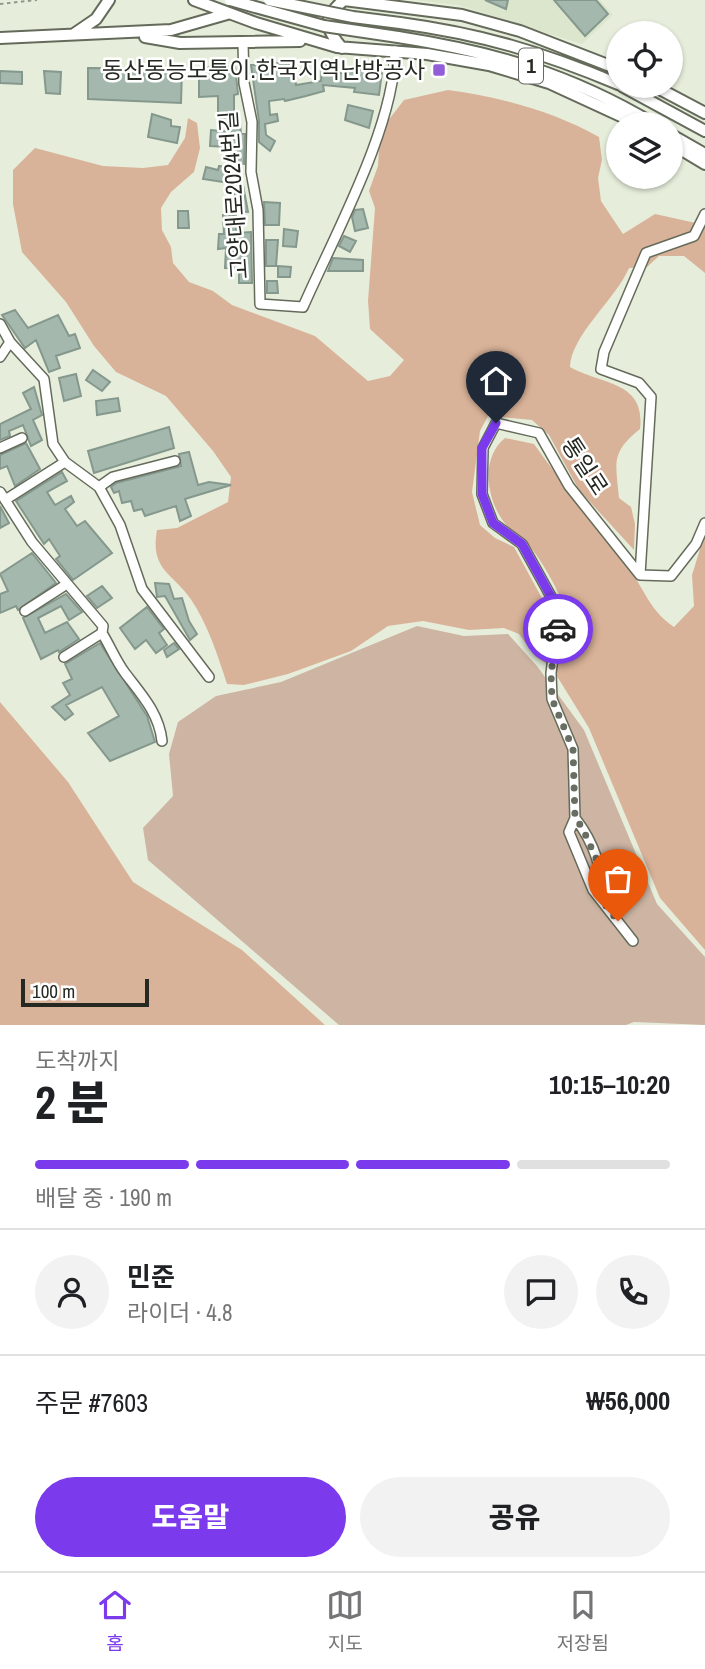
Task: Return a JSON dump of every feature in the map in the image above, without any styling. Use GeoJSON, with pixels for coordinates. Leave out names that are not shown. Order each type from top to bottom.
{"type":"FeatureCollection","features":[{"type":"Feature","properties":{"kind":"main road"},"geometry":{"type":"LineString","coordinates":[[74,34],[96,19],[109,0]]}},
{"type":"Feature","properties":{"kind":"main road"},"geometry":{"type":"LineString","coordinates":[[194,0],[227,14],[342,48],[395,51],[489,65],[549,83],[612,112]]}},
{"type":"Feature","properties":{"kind":"main road"},"geometry":{"type":"LineString","coordinates":[[227,14],[232,0]]}},
{"type":"Feature","properties":{"kind":"main road","name":"1"},"geometry":{"type":"LineString","coordinates":[[232,0],[324,26],[437,43],[519,62],[586,87],[632,112]]}},
{"type":"Feature","properties":{"kind":"main road","name":"1"},"geometry":{"type":"LineString","coordinates":[[270,0],[332,14],[446,29],[500,40],[606,79]]}},
{"type":"Feature","properties":{"kind":"main road"},"geometry":{"type":"LineString","coordinates":[[342,48],[330,34],[328,27],[333,9],[344,0],[462,15],[520,31],[606,64]]}},
{"type":"Feature","properties":{"kind":"main road"},"geometry":{"type":"LineString","coordinates":[[0,38],[171,30],[227,14]]}},
{"type":"Feature","properties":{"kind":"main road"},"geometry":{"type":"LineString","coordinates":[[130,34],[180,43],[310,40]]}},
{"type":"Feature","properties":{"kind":"main road","name":"1"},"geometry":{"type":"LineString","coordinates":[[644,98],[705,131]]}},
{"type":"Feature","properties":{"kind":"main road"},"geometry":{"type":"LineString","coordinates":[[677,98],[705,113]]}},
{"type":"Feature","properties":{"kind":"main road"},"geometry":{"type":"LineString","coordinates":[[683,141],[705,154]]}},
{"type":"Feature","properties":{"kind":"main road"},"geometry":{"type":"LineString","coordinates":[[683,150],[705,163]]}},
{"type":"Feature","properties":{"kind":"street","name":"고양대로2024번길"},"geometry":{"type":"LineString","coordinates":[[243,43],[244,83],[252,122],[251,172],[258,210],[260,304],[303,307],[368,158],[388,104],[395,51]]}},
{"type":"Feature","properties":{"kind":"street","name":"통일로"},"geometry":{"type":"LineString","coordinates":[[640,575],[651,397],[639,383],[601,369],[604,352],[646,253],[694,236],[705,214]]}},
{"type":"Feature","properties":{"kind":"street"},"geometry":{"type":"LineString","coordinates":[[0,324],[10,342],[44,379],[53,444],[65,463],[99,487],[120,525],[142,589],[209,677]]}},
{"type":"Feature","properties":{"kind":"street"},"geometry":{"type":"LineString","coordinates":[[0,357],[10,342]]}},
{"type":"Feature","properties":{"kind":"street","name":"통일로"},"geometry":{"type":"LineString","coordinates":[[575,818],[573,749],[552,699],[551,673],[559,611],[522,544],[493,523],[482,494],[482,448],[496,423],[539,433],[569,486],[640,575]]}},
{"type":"Feature","properties":{"kind":"street"},"geometry":{"type":"LineString","coordinates":[[0,448],[22,438]]}},
{"type":"Feature","properties":{"kind":"street"},"geometry":{"type":"LineString","coordinates":[[99,487],[113,477],[174,461]]}},
{"type":"Feature","properties":{"kind":"street"},"geometry":{"type":"LineString","coordinates":[[65,463],[2,496],[32,542],[103,626],[102,633],[161,725],[162,741]]}},
{"type":"Feature","properties":{"kind":"street"},"geometry":{"type":"LineString","coordinates":[[640,575],[671,576],[696,544],[705,523]]}},
{"type":"Feature","properties":{"kind":"street"},"geometry":{"type":"LineString","coordinates":[[25,611],[67,584]]}},
{"type":"Feature","properties":{"kind":"street"},"geometry":{"type":"LineString","coordinates":[[64,657],[102,633]]}},
{"type":"Feature","properties":{"kind":"street"},"geometry":{"type":"LineString","coordinates":[[603,902],[604,876],[582,827],[575,818],[569,832],[593,890],[633,941]]}},
{"type":"Feature","properties":{"kind":"path"},"geometry":{"type":"LineString","coordinates":[[0,4],[37,0]]}},
{"type":"Feature","properties":{"kind":"shaded area"},"geometry":{"type":"Polygon","coordinates":[[[414,0],[600,0],[613,15],[582,44],[458,5],[414,0]]]}},
{"type":"Feature","properties":{"kind":"shaded area"},"geometry":{"type":"Polygon","coordinates":[[[448,90],[526,106],[599,137],[602,160],[598,178],[601,201],[623,234],[655,214],[705,225],[705,273],[684,256],[659,256],[647,267],[629,268],[578,342],[572,355],[570,367],[629,393],[640,413],[640,429],[619,452],[616,467],[619,498],[631,507],[635,524],[634,550],[579,490],[549,435],[532,420],[488,416],[480,431],[472,492],[480,525],[495,538],[514,547],[549,611],[547,664],[535,656],[519,634],[504,628],[469,630],[423,621],[388,626],[351,651],[288,674],[244,685],[227,684],[202,618],[190,598],[159,562],[156,543],[157,530],[177,528],[228,502],[231,477],[213,451],[166,396],[116,372],[94,346],[66,302],[22,252],[13,204],[13,170],[35,148],[103,166],[143,168],[168,165],[185,138],[188,118],[197,123],[200,148],[194,172],[171,192],[161,208],[162,230],[171,247],[173,263],[189,282],[213,291],[232,305],[315,336],[368,381],[390,376],[404,360],[370,329],[368,301],[375,208],[369,191],[378,166],[380,131],[404,100],[448,90]]]}},
{"type":"Feature","properties":{"kind":"shaded area"},"geometry":{"type":"Polygon","coordinates":[[[505,438],[534,444],[632,573],[655,609],[674,627],[694,606],[692,575],[705,533],[705,950],[660,898],[589,728],[555,673],[566,633],[565,609],[540,561],[528,545],[507,526],[491,494],[489,469],[492,457],[505,438]]]}},
{"type":"Feature","properties":{"kind":"shaded area"},"geometry":{"type":"Polygon","coordinates":[[[417,626],[464,636],[508,634],[537,666],[584,730],[657,904],[705,957],[705,1025],[634,1022],[626,1025],[339,1025],[148,860],[143,828],[173,796],[169,754],[178,722],[216,696],[281,682],[417,626]]]}},
{"type":"Feature","properties":{"kind":"shaded area"},"geometry":{"type":"Polygon","coordinates":[[[0,702],[68,782],[133,882],[242,950],[325,1025],[0,1025],[0,702]]]}},
{"type":"Feature","properties":{"kind":"building"},"geometry":{"type":"Polygon","coordinates":[[[485,0],[508,0],[506,9],[485,0]]]}},
{"type":"Feature","properties":{"kind":"building"},"geometry":{"type":"Polygon","coordinates":[[[554,0],[596,0],[608,14],[585,36],[554,0]]]}},
{"type":"Feature","properties":{"kind":"building"},"geometry":{"type":"Polygon","coordinates":[[[293,62],[296,85],[321,81],[322,62],[332,63],[331,71],[347,74],[348,68],[382,72],[379,95],[354,92],[355,88],[323,85],[324,91],[285,101],[269,101],[270,115],[277,114],[278,121],[265,124],[266,135],[275,141],[270,151],[259,142],[259,121],[251,65],[293,62]]]}},
{"type":"Feature","properties":{"kind":"building"},"geometry":{"type":"Polygon","coordinates":[[[235,66],[238,94],[234,95],[234,117],[218,118],[218,96],[199,97],[199,68],[235,66]]]}},
{"type":"Feature","properties":{"kind":"building"},"geometry":{"type":"Polygon","coordinates":[[[88,68],[182,69],[181,103],[88,99],[88,68]]]}},
{"type":"Feature","properties":{"kind":"building"},"geometry":{"type":"Polygon","coordinates":[[[0,71],[22,72],[22,84],[0,83],[0,71]]]}},
{"type":"Feature","properties":{"kind":"building"},"geometry":{"type":"Polygon","coordinates":[[[44,71],[61,72],[60,94],[46,93],[44,71]]]}},
{"type":"Feature","properties":{"kind":"building"},"geometry":{"type":"Polygon","coordinates":[[[348,105],[373,111],[369,128],[345,120],[348,105]]]}},
{"type":"Feature","properties":{"kind":"building"},"geometry":{"type":"Polygon","coordinates":[[[152,114],[171,120],[171,126],[180,127],[177,143],[148,137],[152,114]]]}},
{"type":"Feature","properties":{"kind":"building"},"geometry":{"type":"Polygon","coordinates":[[[231,123],[240,123],[241,134],[245,134],[244,164],[229,163],[230,147],[210,146],[211,130],[231,132],[231,123]]]}},
{"type":"Feature","properties":{"kind":"building"},"geometry":{"type":"Polygon","coordinates":[[[219,166],[230,167],[230,183],[203,179],[206,167],[218,170],[219,166]]]}},
{"type":"Feature","properties":{"kind":"building"},"geometry":{"type":"Polygon","coordinates":[[[233,185],[243,185],[248,212],[235,211],[233,185]]]}},
{"type":"Feature","properties":{"kind":"building"},"geometry":{"type":"Polygon","coordinates":[[[264,202],[280,203],[279,225],[265,225],[264,202]]]}},
{"type":"Feature","properties":{"kind":"building"},"geometry":{"type":"Polygon","coordinates":[[[363,209],[368,228],[355,231],[352,217],[355,210],[363,209]]]}},
{"type":"Feature","properties":{"kind":"building"},"geometry":{"type":"Polygon","coordinates":[[[178,211],[188,211],[189,228],[178,228],[178,211]]]}},
{"type":"Feature","properties":{"kind":"building"},"geometry":{"type":"Polygon","coordinates":[[[223,215],[236,215],[236,233],[251,232],[252,283],[239,283],[239,269],[225,268],[226,248],[218,249],[219,234],[224,234],[223,215]]]}},
{"type":"Feature","properties":{"kind":"building"},"geometry":{"type":"Polygon","coordinates":[[[284,229],[298,231],[296,247],[283,246],[284,229]]]}},
{"type":"Feature","properties":{"kind":"building"},"geometry":{"type":"Polygon","coordinates":[[[344,236],[356,241],[350,252],[339,246],[344,236]]]}},
{"type":"Feature","properties":{"kind":"building"},"geometry":{"type":"Polygon","coordinates":[[[266,240],[278,240],[276,266],[266,266],[266,240]]]}},
{"type":"Feature","properties":{"kind":"building"},"geometry":{"type":"Polygon","coordinates":[[[333,258],[363,260],[363,271],[328,271],[333,258]]]}},
{"type":"Feature","properties":{"kind":"building"},"geometry":{"type":"Polygon","coordinates":[[[278,266],[291,267],[290,277],[278,277],[278,266]]]}},
{"type":"Feature","properties":{"kind":"building"},"geometry":{"type":"Polygon","coordinates":[[[267,281],[277,281],[278,293],[267,293],[267,281]]]}},
{"type":"Feature","properties":{"kind":"building"},"geometry":{"type":"Polygon","coordinates":[[[15,310],[28,328],[58,315],[69,336],[75,334],[80,348],[56,356],[60,368],[49,372],[36,340],[25,348],[2,315],[15,310]]]}},
{"type":"Feature","properties":{"kind":"building"},"geometry":{"type":"Polygon","coordinates":[[[93,370],[110,382],[102,391],[86,380],[93,370]]]}},
{"type":"Feature","properties":{"kind":"building"},"geometry":{"type":"Polygon","coordinates":[[[76,374],[81,396],[64,401],[59,378],[76,374]]]}},
{"type":"Feature","properties":{"kind":"building"},"geometry":{"type":"Polygon","coordinates":[[[34,387],[42,415],[33,420],[42,440],[31,446],[23,425],[9,431],[10,436],[0,440],[0,424],[31,409],[23,393],[34,387]]]}},
{"type":"Feature","properties":{"kind":"building"},"geometry":{"type":"Polygon","coordinates":[[[118,398],[120,411],[97,415],[96,401],[118,398]]]}},
{"type":"Feature","properties":{"kind":"building"},"geometry":{"type":"Polygon","coordinates":[[[169,427],[174,448],[94,473],[88,451],[169,427]]]}},
{"type":"Feature","properties":{"kind":"building"},"geometry":{"type":"Polygon","coordinates":[[[26,443],[40,469],[15,486],[7,466],[0,469],[0,455],[26,443]]]}},
{"type":"Feature","properties":{"kind":"building"},"geometry":{"type":"Polygon","coordinates":[[[189,452],[198,485],[209,482],[231,485],[185,499],[191,516],[180,521],[176,506],[145,516],[142,509],[134,511],[131,501],[122,503],[119,491],[114,493],[111,487],[116,483],[181,466],[179,454],[189,452]]]}},
{"type":"Feature","properties":{"kind":"building"},"geometry":{"type":"Polygon","coordinates":[[[62,472],[67,481],[47,492],[55,505],[71,496],[74,502],[65,509],[77,526],[85,521],[112,553],[73,580],[56,559],[60,556],[49,539],[44,544],[16,501],[62,472]]]}},
{"type":"Feature","properties":{"kind":"building"},"geometry":{"type":"Polygon","coordinates":[[[0,506],[9,523],[0,528],[0,506]]]}},
{"type":"Feature","properties":{"kind":"building"},"geometry":{"type":"Polygon","coordinates":[[[32,553],[56,583],[18,610],[16,606],[0,613],[0,594],[8,591],[0,574],[32,553]]]}},
{"type":"Feature","properties":{"kind":"building"},"geometry":{"type":"Polygon","coordinates":[[[155,583],[169,584],[174,599],[182,598],[189,621],[197,634],[190,640],[165,596],[157,597],[155,583]]]}},
{"type":"Feature","properties":{"kind":"building"},"geometry":{"type":"Polygon","coordinates":[[[102,586],[112,598],[97,608],[87,596],[102,586]]]}},
{"type":"Feature","properties":{"kind":"building"},"geometry":{"type":"Polygon","coordinates":[[[66,594],[82,612],[69,620],[61,606],[38,618],[45,633],[67,622],[79,639],[59,652],[58,650],[41,659],[23,618],[66,594]]]}},
{"type":"Feature","properties":{"kind":"building"},"geometry":{"type":"Polygon","coordinates":[[[147,607],[164,629],[159,633],[167,645],[156,653],[146,640],[135,649],[120,628],[147,607]]]}},
{"type":"Feature","properties":{"kind":"building"},"geometry":{"type":"Polygon","coordinates":[[[100,643],[147,716],[155,742],[110,761],[88,733],[119,716],[102,687],[66,705],[73,714],[65,720],[52,707],[70,695],[63,683],[72,679],[65,664],[100,643]]]}},
{"type":"Feature","properties":{"kind":"building"},"geometry":{"type":"Polygon","coordinates":[[[174,643],[179,649],[167,657],[164,650],[174,643]]]}},
{"type":"Feature","properties":{"kind":"way so far"},"geometry":{"type":"LineString","coordinates":[[558,629],[551,673],[552,699],[573,749],[575,818],[582,827],[604,876],[603,902],[618,921]]}},
{"type":"Feature","properties":{"kind":"place","name":"동산동능모퉁이.한국지역난방공사"},"geometry":{"type":"Point","coordinates":[439,70]}},
{"type":"Feature","properties":{"kind":"route"},"geometry":{"type":"LineString","coordinates":[[496,423],[482,448],[482,494],[493,523],[522,544],[559,611],[558,629]]}}]}
